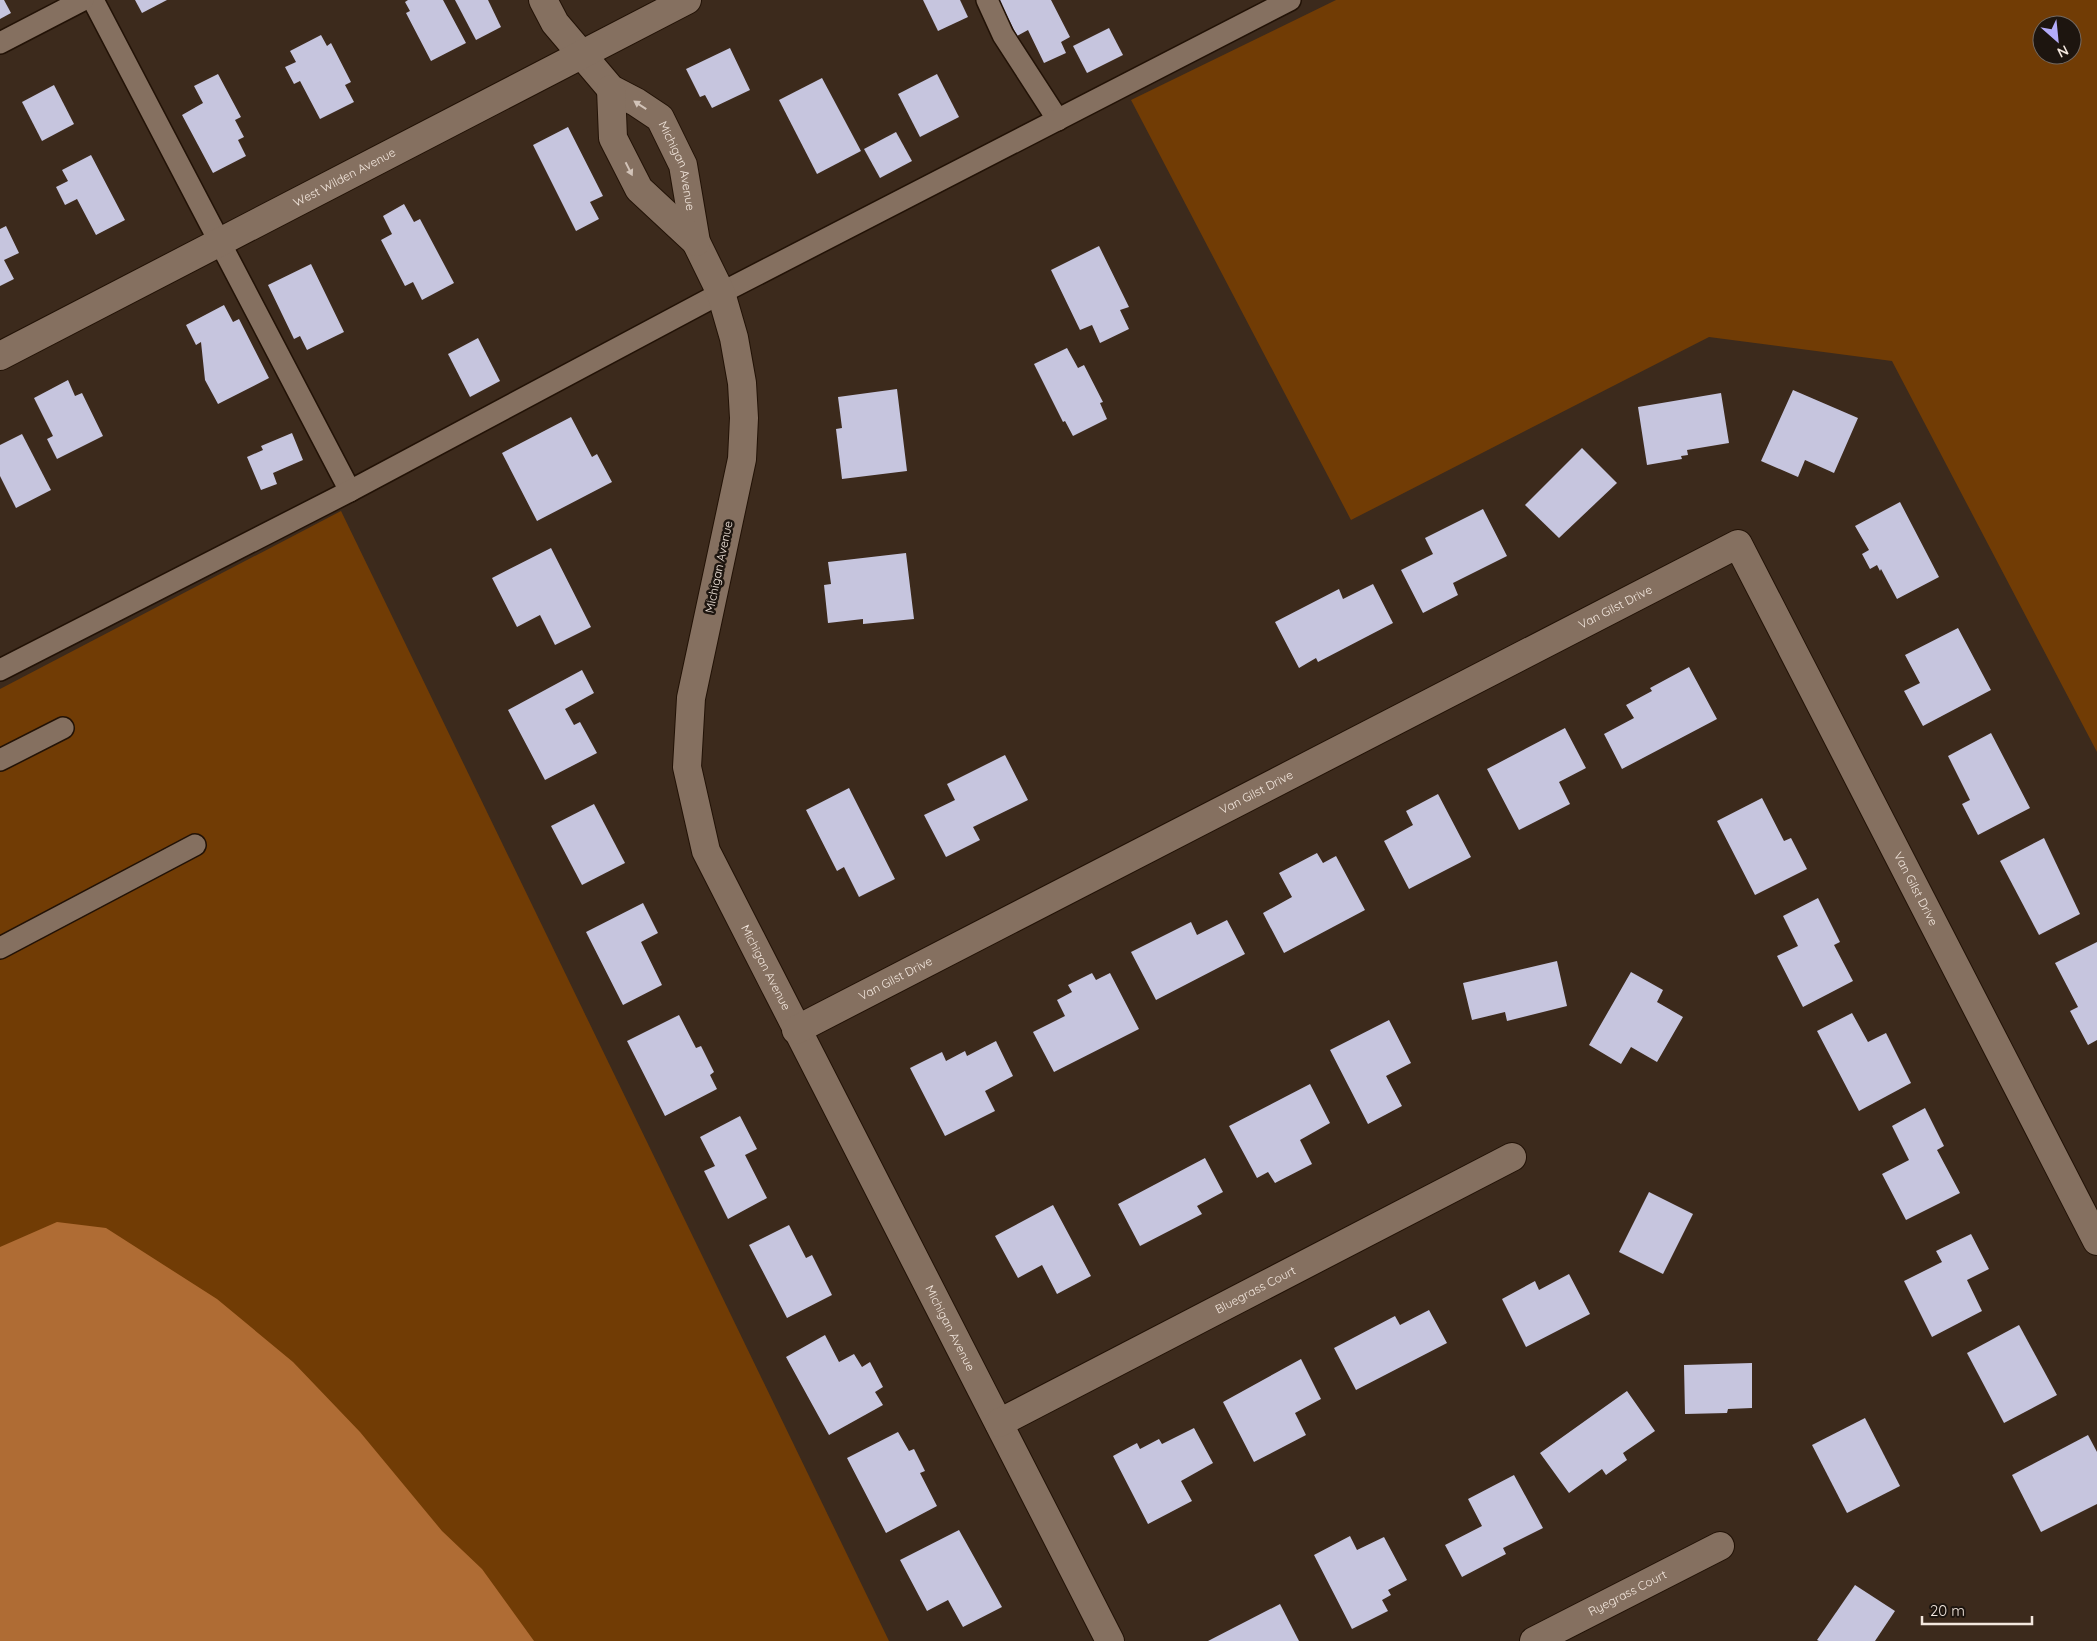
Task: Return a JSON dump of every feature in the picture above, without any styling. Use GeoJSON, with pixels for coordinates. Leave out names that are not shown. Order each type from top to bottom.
{"type":"FeatureCollection","features":[{"type":"Feature","properties":{"kind":"street","name":"Michigan Avenue"},"geometry":{"type":"LineString","coordinates":[[543,0],[555,23],[580,56],[611,89],[636,102],[660,118],[683,165],[696,242],[721,293],[734,338],[742,383],[744,418],[742,459],[691,698],[687,766],[706,851],[1110,1641]]}},
{"type":"Feature","properties":{"kind":"street","name":"West Wilden Avenue"},"geometry":{"type":"LineString","coordinates":[[0,356],[688,0]]}},
{"type":"Feature","properties":{"kind":"street","name":"Michigan Avenue"},"geometry":{"type":"LineString","coordinates":[[611,89],[613,138],[639,189],[696,242]]}},
{"type":"Feature","properties":{"kind":"street","name":"Van Gilst Drive"},"geometry":{"type":"LineString","coordinates":[[796,1030],[1738,544],[2097,1241]]}},
{"type":"Feature","properties":{"kind":"street","name":"Bluegrass Court"},"geometry":{"type":"LineString","coordinates":[[999,1423],[1512,1157]]}},
{"type":"Feature","properties":{"kind":"street","name":"Ryegrass Court"},"geometry":{"type":"LineString","coordinates":[[1534,1641],[1720,1546]]}},
{"type":"Feature","properties":{"kind":"lane"},"geometry":{"type":"LineString","coordinates":[[0,43],[83,0]]}},
{"type":"Feature","properties":{"kind":"lane"},"geometry":{"type":"LineString","coordinates":[[93,0],[350,491]]}},
{"type":"Feature","properties":{"kind":"lane"},"geometry":{"type":"LineString","coordinates":[[987,0],[1004,35],[1058,120]]}},
{"type":"Feature","properties":{"kind":"lane"},"geometry":{"type":"LineString","coordinates":[[0,670],[350,491],[721,293],[1290,0]]}},
{"type":"Feature","properties":{"kind":"lane"},"geometry":{"type":"LineString","coordinates":[[0,760],[63,728]]}},
{"type":"Feature","properties":{"kind":"lane"},"geometry":{"type":"LineString","coordinates":[[0,948],[195,845]]}},
{"type":"Feature","properties":{"kind":"shaded area"},"geometry":{"type":"Polygon","coordinates":[[[1336,0],[2097,0],[2097,752],[1892,361],[1709,337],[1351,520],[1131,100],[1336,0]]]}},
{"type":"Feature","properties":{"kind":"shaded area"},"geometry":{"type":"Polygon","coordinates":[[[341,511],[889,1641],[0,1641],[0,689],[341,511]]]}},
{"type":"Feature","properties":{"kind":"shaded area"},"geometry":{"type":"Polygon","coordinates":[[[57,1222],[106,1228],[217,1299],[293,1362],[360,1432],[442,1531],[482,1569],[534,1641],[0,1641],[0,1247],[57,1222]]]}},
{"type":"Feature","properties":{"kind":"building"},"geometry":{"type":"Polygon","coordinates":[[[0,0],[4,0],[11,13],[0,19],[0,0]]]}},
{"type":"Feature","properties":{"kind":"building"},"geometry":{"type":"Polygon","coordinates":[[[135,0],[167,0],[142,13],[135,0]]]}},
{"type":"Feature","properties":{"kind":"building"},"geometry":{"type":"Polygon","coordinates":[[[408,0],[443,0],[466,43],[431,61],[406,13],[410,11],[405,2],[408,0]]]}},
{"type":"Feature","properties":{"kind":"building"},"geometry":{"type":"Polygon","coordinates":[[[455,0],[488,0],[501,27],[476,40],[455,0]]]}},
{"type":"Feature","properties":{"kind":"building"},"geometry":{"type":"Polygon","coordinates":[[[923,0],[960,0],[968,17],[938,31],[923,0]]]}},
{"type":"Feature","properties":{"kind":"building"},"geometry":{"type":"Polygon","coordinates":[[[999,0],[1051,0],[1070,37],[1061,42],[1066,53],[1044,63],[1028,30],[1017,36],[999,0]]]}},
{"type":"Feature","properties":{"kind":"building"},"geometry":{"type":"Polygon","coordinates":[[[1109,28],[1123,55],[1087,73],[1073,46],[1109,28]]]}},
{"type":"Feature","properties":{"kind":"building"},"geometry":{"type":"Polygon","coordinates":[[[321,35],[327,46],[331,43],[351,82],[345,85],[354,102],[320,119],[300,81],[294,84],[285,67],[296,62],[290,51],[321,35]]]}},
{"type":"Feature","properties":{"kind":"building"},"geometry":{"type":"Polygon","coordinates":[[[730,48],[750,90],[712,108],[705,95],[700,97],[686,69],[730,48]]]}},
{"type":"Feature","properties":{"kind":"building"},"geometry":{"type":"Polygon","coordinates":[[[218,74],[241,117],[235,120],[244,137],[238,140],[246,156],[213,173],[182,115],[203,103],[194,86],[218,74]]]}},
{"type":"Feature","properties":{"kind":"building"},"geometry":{"type":"Polygon","coordinates":[[[937,74],[959,117],[920,137],[898,94],[937,74]]]}},
{"type":"Feature","properties":{"kind":"building"},"geometry":{"type":"Polygon","coordinates":[[[822,78],[861,151],[817,174],[779,100],[822,78]]]}},
{"type":"Feature","properties":{"kind":"building"},"geometry":{"type":"Polygon","coordinates":[[[54,85],[74,124],[42,141],[22,102],[54,85]]]}},
{"type":"Feature","properties":{"kind":"building"},"geometry":{"type":"Polygon","coordinates":[[[568,127],[603,196],[590,202],[599,219],[576,231],[533,145],[568,127]]]}},
{"type":"Feature","properties":{"kind":"building"},"geometry":{"type":"Polygon","coordinates":[[[896,132],[912,161],[880,178],[864,149],[896,132]]]}},
{"type":"Feature","properties":{"kind":"building"},"geometry":{"type":"Polygon","coordinates":[[[91,155],[125,220],[96,235],[77,199],[65,205],[56,187],[68,181],[62,170],[91,155]]]}},
{"type":"Feature","properties":{"kind":"building"},"geometry":{"type":"Polygon","coordinates":[[[404,204],[414,222],[420,219],[454,283],[422,300],[413,282],[405,286],[381,240],[392,234],[383,216],[404,204]]]}},
{"type":"Feature","properties":{"kind":"building"},"geometry":{"type":"Polygon","coordinates":[[[6,226],[19,253],[4,260],[14,279],[0,286],[0,229],[6,226]]]}},
{"type":"Feature","properties":{"kind":"building"},"geometry":{"type":"Polygon","coordinates":[[[1099,246],[1129,307],[1120,310],[1129,329],[1100,343],[1092,325],[1080,330],[1051,270],[1099,246]]]}},
{"type":"Feature","properties":{"kind":"building"},"geometry":{"type":"Polygon","coordinates":[[[311,264],[344,332],[307,350],[300,336],[294,339],[268,285],[311,264]]]}},
{"type":"Feature","properties":{"kind":"building"},"geometry":{"type":"Polygon","coordinates":[[[224,305],[233,322],[239,319],[269,378],[218,404],[205,380],[201,342],[196,345],[186,325],[224,305]]]}},
{"type":"Feature","properties":{"kind":"building"},"geometry":{"type":"Polygon","coordinates":[[[478,338],[500,381],[470,397],[448,354],[478,338]]]}},
{"type":"Feature","properties":{"kind":"building"},"geometry":{"type":"Polygon","coordinates":[[[1067,348],[1078,368],[1084,365],[1103,402],[1100,403],[1107,419],[1073,436],[1065,421],[1063,422],[1034,364],[1067,348]]]}},
{"type":"Feature","properties":{"kind":"building"},"geometry":{"type":"Polygon","coordinates":[[[68,380],[75,396],[82,393],[103,436],[57,459],[47,439],[53,436],[34,398],[68,380]]]}},
{"type":"Feature","properties":{"kind":"building"},"geometry":{"type":"Polygon","coordinates":[[[897,389],[907,471],[842,479],[836,429],[842,428],[838,397],[897,389]]]}},
{"type":"Feature","properties":{"kind":"building"},"geometry":{"type":"Polygon","coordinates":[[[1793,390],[1858,418],[1834,473],[1805,460],[1798,477],[1761,461],[1793,390]]]}},
{"type":"Feature","properties":{"kind":"building"},"geometry":{"type":"Polygon","coordinates":[[[1721,393],[1729,443],[1687,450],[1688,455],[1681,456],[1682,459],[1647,465],[1638,407],[1721,393]]]}},
{"type":"Feature","properties":{"kind":"building"},"geometry":{"type":"Polygon","coordinates":[[[571,417],[592,457],[597,454],[612,482],[537,521],[502,453],[571,417]]]}},
{"type":"Feature","properties":{"kind":"building"},"geometry":{"type":"Polygon","coordinates":[[[292,433],[303,460],[273,473],[277,484],[261,490],[247,457],[263,450],[261,446],[292,433]]]}},
{"type":"Feature","properties":{"kind":"building"},"geometry":{"type":"Polygon","coordinates":[[[22,434],[51,490],[16,508],[0,476],[0,445],[22,434]]]}},
{"type":"Feature","properties":{"kind":"building"},"geometry":{"type":"Polygon","coordinates":[[[1582,448],[1617,483],[1559,538],[1525,505],[1582,448]]]}},
{"type":"Feature","properties":{"kind":"building"},"geometry":{"type":"Polygon","coordinates":[[[1900,502],[1939,577],[1897,599],[1881,569],[1880,571],[1877,565],[1870,569],[1862,554],[1869,550],[1855,526],[1900,502]]]}},
{"type":"Feature","properties":{"kind":"building"},"geometry":{"type":"Polygon","coordinates":[[[1483,509],[1507,556],[1453,583],[1458,595],[1423,613],[1401,570],[1433,554],[1425,538],[1483,509]]]}},
{"type":"Feature","properties":{"kind":"building"},"geometry":{"type":"Polygon","coordinates":[[[551,548],[591,627],[555,645],[540,615],[517,627],[492,578],[551,548]]]}},
{"type":"Feature","properties":{"kind":"building"},"geometry":{"type":"Polygon","coordinates":[[[906,553],[914,619],[863,624],[863,619],[828,623],[824,585],[831,584],[828,562],[906,553]]]}},
{"type":"Feature","properties":{"kind":"building"},"geometry":{"type":"Polygon","coordinates":[[[1373,584],[1393,623],[1318,662],[1316,658],[1299,668],[1275,622],[1339,589],[1343,599],[1373,584]]]}},
{"type":"Feature","properties":{"kind":"building"},"geometry":{"type":"Polygon","coordinates":[[[1958,628],[1991,690],[1923,726],[1904,691],[1920,683],[1905,655],[1958,628]]]}},
{"type":"Feature","properties":{"kind":"building"},"geometry":{"type":"Polygon","coordinates":[[[1689,667],[1717,719],[1622,769],[1604,734],[1634,718],[1626,705],[1652,691],[1650,688],[1689,667]]]}},
{"type":"Feature","properties":{"kind":"building"},"geometry":{"type":"Polygon","coordinates":[[[582,670],[594,693],[565,709],[574,725],[580,722],[597,753],[545,780],[508,710],[582,670]]]}},
{"type":"Feature","properties":{"kind":"building"},"geometry":{"type":"Polygon","coordinates":[[[1565,728],[1586,768],[1559,782],[1570,804],[1519,830],[1487,769],[1565,728]]]}},
{"type":"Feature","properties":{"kind":"building"},"geometry":{"type":"Polygon","coordinates":[[[1991,733],[2030,808],[1978,835],[1962,804],[1970,800],[1948,756],[1991,733]]]}},
{"type":"Feature","properties":{"kind":"building"},"geometry":{"type":"Polygon","coordinates":[[[1005,755],[1028,800],[973,827],[980,840],[946,857],[924,815],[955,800],[947,784],[1005,755]]]}},
{"type":"Feature","properties":{"kind":"building"},"geometry":{"type":"Polygon","coordinates":[[[849,788],[895,879],[859,897],[844,867],[837,871],[806,810],[849,788]]]}},
{"type":"Feature","properties":{"kind":"building"},"geometry":{"type":"Polygon","coordinates":[[[1438,794],[1471,857],[1409,889],[1384,841],[1413,825],[1406,811],[1438,794]]]}},
{"type":"Feature","properties":{"kind":"building"},"geometry":{"type":"Polygon","coordinates":[[[1762,798],[1784,841],[1791,838],[1807,869],[1755,895],[1717,821],[1762,798]]]}},
{"type":"Feature","properties":{"kind":"building"},"geometry":{"type":"Polygon","coordinates":[[[594,804],[625,863],[582,885],[551,826],[594,804]]]}},
{"type":"Feature","properties":{"kind":"building"},"geometry":{"type":"Polygon","coordinates":[[[2044,838],[2080,914],[2039,935],[2000,861],[2044,838]]]}},
{"type":"Feature","properties":{"kind":"building"},"geometry":{"type":"Polygon","coordinates":[[[1317,853],[1323,863],[1336,856],[1365,910],[1284,953],[1263,913],[1292,897],[1279,873],[1317,853]]]}},
{"type":"Feature","properties":{"kind":"building"},"geometry":{"type":"Polygon","coordinates":[[[1818,898],[1840,942],[1834,945],[1853,981],[1803,1007],[1777,956],[1798,946],[1783,916],[1818,898]]]}},
{"type":"Feature","properties":{"kind":"building"},"geometry":{"type":"Polygon","coordinates":[[[643,903],[658,933],[641,942],[662,985],[623,1005],[586,932],[643,903]]]}},
{"type":"Feature","properties":{"kind":"building"},"geometry":{"type":"Polygon","coordinates":[[[1227,920],[1245,954],[1156,1000],[1131,952],[1191,922],[1197,935],[1227,920]]]}},
{"type":"Feature","properties":{"kind":"building"},"geometry":{"type":"Polygon","coordinates":[[[2097,942],[2097,1040],[2088,1045],[2070,1011],[2078,1007],[2055,963],[2097,942]]]}},
{"type":"Feature","properties":{"kind":"building"},"geometry":{"type":"Polygon","coordinates":[[[1557,961],[1567,1006],[1507,1021],[1505,1012],[1472,1020],[1463,983],[1557,961]]]}},
{"type":"Feature","properties":{"kind":"building"},"geometry":{"type":"Polygon","coordinates":[[[1631,972],[1663,990],[1657,1002],[1683,1017],[1657,1062],[1631,1047],[1621,1064],[1589,1045],[1631,972]]]}},
{"type":"Feature","properties":{"kind":"building"},"geometry":{"type":"Polygon","coordinates":[[[1092,973],[1096,980],[1110,973],[1139,1029],[1054,1072],[1033,1032],[1065,1016],[1057,1000],[1072,992],[1068,985],[1092,973]]]}},
{"type":"Feature","properties":{"kind":"building"},"geometry":{"type":"Polygon","coordinates":[[[1852,1013],[1868,1042],[1886,1033],[1911,1083],[1859,1111],[1817,1031],[1852,1013]]]}},
{"type":"Feature","properties":{"kind":"building"},"geometry":{"type":"Polygon","coordinates":[[[679,1015],[696,1048],[701,1046],[714,1072],[710,1075],[717,1089],[665,1116],[627,1041],[679,1015]]]}},
{"type":"Feature","properties":{"kind":"building"},"geometry":{"type":"Polygon","coordinates":[[[1389,1020],[1411,1063],[1386,1076],[1402,1106],[1368,1124],[1330,1050],[1389,1020]]]}},
{"type":"Feature","properties":{"kind":"building"},"geometry":{"type":"Polygon","coordinates":[[[996,1041],[1013,1076],[985,1091],[995,1111],[945,1136],[910,1068],[942,1052],[946,1061],[965,1051],[967,1056],[996,1041]]]}},
{"type":"Feature","properties":{"kind":"building"},"geometry":{"type":"Polygon","coordinates":[[[1310,1084],[1330,1123],[1300,1140],[1312,1164],[1275,1183],[1268,1172],[1257,1178],[1229,1126],[1310,1084]]]}},
{"type":"Feature","properties":{"kind":"building"},"geometry":{"type":"Polygon","coordinates":[[[1925,1108],[1944,1146],[1937,1150],[1960,1193],[1906,1220],[1882,1174],[1909,1160],[1892,1126],[1925,1108]]]}},
{"type":"Feature","properties":{"kind":"building"},"geometry":{"type":"Polygon","coordinates":[[[740,1116],[757,1149],[745,1155],[767,1198],[728,1219],[704,1171],[715,1166],[700,1137],[740,1116]]]}},
{"type":"Feature","properties":{"kind":"building"},"geometry":{"type":"Polygon","coordinates":[[[1205,1158],[1223,1192],[1197,1206],[1202,1214],[1140,1246],[1118,1204],[1205,1158]]]}},
{"type":"Feature","properties":{"kind":"building"},"geometry":{"type":"Polygon","coordinates":[[[1649,1192],[1693,1214],[1663,1274],[1619,1252],[1649,1192]]]}},
{"type":"Feature","properties":{"kind":"building"},"geometry":{"type":"Polygon","coordinates":[[[1053,1205],[1091,1276],[1057,1294],[1042,1265],[1018,1278],[995,1236],[1053,1205]]]}},
{"type":"Feature","properties":{"kind":"building"},"geometry":{"type":"Polygon","coordinates":[[[789,1225],[806,1258],[812,1255],[832,1295],[787,1318],[749,1245],[789,1225]]]}},
{"type":"Feature","properties":{"kind":"building"},"geometry":{"type":"Polygon","coordinates":[[[1971,1234],[1989,1269],[1967,1280],[1982,1311],[1932,1337],[1904,1281],[1942,1262],[1936,1251],[1971,1234]]]}},
{"type":"Feature","properties":{"kind":"building"},"geometry":{"type":"Polygon","coordinates":[[[1569,1274],[1590,1314],[1526,1347],[1502,1299],[1535,1281],[1539,1290],[1569,1274]]]}},
{"type":"Feature","properties":{"kind":"building"},"geometry":{"type":"Polygon","coordinates":[[[1429,1310],[1447,1343],[1356,1390],[1334,1348],[1395,1316],[1400,1325],[1429,1310]]]}},
{"type":"Feature","properties":{"kind":"building"},"geometry":{"type":"Polygon","coordinates":[[[2019,1325],[2057,1395],[2004,1423],[1967,1353],[2019,1325]]]}},
{"type":"Feature","properties":{"kind":"building"},"geometry":{"type":"Polygon","coordinates":[[[825,1335],[839,1362],[854,1354],[862,1367],[870,1362],[883,1387],[875,1392],[883,1405],[829,1435],[786,1357],[825,1335]]]}},
{"type":"Feature","properties":{"kind":"building"},"geometry":{"type":"Polygon","coordinates":[[[1301,1359],[1321,1399],[1295,1413],[1306,1435],[1254,1462],[1223,1402],[1301,1359]]]}},
{"type":"Feature","properties":{"kind":"building"},"geometry":{"type":"Polygon","coordinates":[[[1752,1363],[1752,1408],[1728,1409],[1727,1413],[1685,1414],[1684,1365],[1752,1363]]]}},
{"type":"Feature","properties":{"kind":"building"},"geometry":{"type":"Polygon","coordinates":[[[1627,1391],[1655,1431],[1623,1453],[1627,1460],[1606,1475],[1602,1469],[1569,1493],[1540,1453],[1627,1391]]]}},
{"type":"Feature","properties":{"kind":"building"},"geometry":{"type":"Polygon","coordinates":[[[1865,1418],[1900,1486],[1847,1513],[1812,1445],[1865,1418]]]}},
{"type":"Feature","properties":{"kind":"building"},"geometry":{"type":"Polygon","coordinates":[[[1194,1428],[1213,1463],[1181,1481],[1192,1501],[1148,1524],[1113,1456],[1137,1443],[1140,1449],[1159,1439],[1162,1444],[1194,1428]]]}},
{"type":"Feature","properties":{"kind":"building"},"geometry":{"type":"Polygon","coordinates":[[[898,1432],[909,1451],[914,1449],[925,1471],[920,1473],[937,1506],[886,1533],[847,1458],[898,1432]]]}},
{"type":"Feature","properties":{"kind":"building"},"geometry":{"type":"Polygon","coordinates":[[[2088,1435],[2097,1452],[2097,1504],[2041,1532],[2012,1475],[2088,1435]]]}},
{"type":"Feature","properties":{"kind":"building"},"geometry":{"type":"Polygon","coordinates":[[[1514,1475],[1543,1528],[1503,1548],[1506,1554],[1462,1577],[1445,1545],[1482,1526],[1468,1499],[1514,1475]]]}},
{"type":"Feature","properties":{"kind":"building"},"geometry":{"type":"Polygon","coordinates":[[[959,1530],[1002,1607],[963,1627],[948,1600],[927,1611],[900,1560],[959,1530]]]}},
{"type":"Feature","properties":{"kind":"building"},"geometry":{"type":"Polygon","coordinates":[[[1350,1536],[1357,1550],[1384,1537],[1407,1580],[1388,1590],[1391,1595],[1382,1600],[1388,1611],[1352,1629],[1314,1555],[1350,1536]]]}},
{"type":"Feature","properties":{"kind":"building"},"geometry":{"type":"Polygon","coordinates":[[[1855,1585],[1895,1611],[1875,1641],[1817,1640],[1855,1585]]]}},
{"type":"Feature","properties":{"kind":"building"},"geometry":{"type":"Polygon","coordinates":[[[1280,1604],[1299,1641],[1208,1641],[1280,1604]]]}}]}
